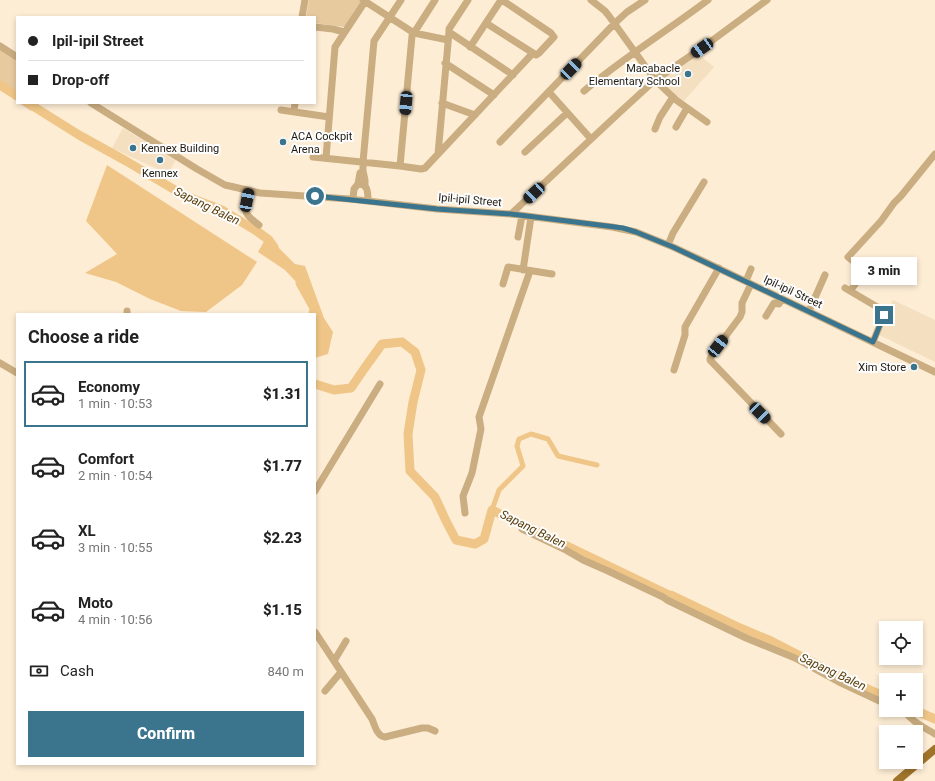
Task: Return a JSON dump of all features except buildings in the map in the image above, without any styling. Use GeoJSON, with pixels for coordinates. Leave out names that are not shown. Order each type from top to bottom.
{"type":"FeatureCollection","features":[{"type":"Feature","properties":{"kind":"main road"},"geometry":{"type":"LineString","coordinates":[[897,781],[935,749]]}},
{"type":"Feature","properties":{"kind":"street"},"geometry":{"type":"LineString","coordinates":[[302,16],[305,0]]}},
{"type":"Feature","properties":{"kind":"street"},"geometry":{"type":"LineString","coordinates":[[326,158],[336,47],[365,0],[414,33],[448,36],[470,47],[513,75]]}},
{"type":"Feature","properties":{"kind":"street"},"geometry":{"type":"LineString","coordinates":[[353,199],[354,189],[361,185],[365,180],[363,162],[374,41],[401,0]]}},
{"type":"Feature","properties":{"kind":"street"},"geometry":{"type":"LineString","coordinates":[[400,166],[411,39],[435,0]]}},
{"type":"Feature","properties":{"kind":"street"},"geometry":{"type":"LineString","coordinates":[[438,154],[449,29],[468,0]]}},
{"type":"Feature","properties":{"kind":"street"},"geometry":{"type":"LineString","coordinates":[[470,47],[486,23],[502,0],[551,33],[553,38],[536,55],[486,23]]}},
{"type":"Feature","properties":{"kind":"street"},"geometry":{"type":"LineString","coordinates":[[591,0],[605,11],[615,23],[634,52],[656,80],[673,97],[707,122]]}},
{"type":"Feature","properties":{"kind":"street"},"geometry":{"type":"LineString","coordinates":[[500,142],[615,23],[627,12],[645,0]]}},
{"type":"Feature","properties":{"kind":"street"},"geometry":{"type":"LineString","coordinates":[[584,91],[634,52],[708,0]]}},
{"type":"Feature","properties":{"kind":"street"},"geometry":{"type":"LineString","coordinates":[[511,214],[656,80],[767,0]]}},
{"type":"Feature","properties":{"kind":"street"},"geometry":{"type":"LineString","coordinates":[[316,27],[344,32]]}},
{"type":"Feature","properties":{"kind":"street"},"geometry":{"type":"LineString","coordinates":[[0,46],[16,56]]}},
{"type":"Feature","properties":{"kind":"street"},"geometry":{"type":"LineString","coordinates":[[313,158],[326,158],[421,169],[425,168],[533,53]]}},
{"type":"Feature","properties":{"kind":"street"},"geometry":{"type":"LineString","coordinates":[[445,63],[494,95]]}},
{"type":"Feature","properties":{"kind":"street"},"geometry":{"type":"LineString","coordinates":[[549,92],[591,139]]}},
{"type":"Feature","properties":{"kind":"street"},"geometry":{"type":"LineString","coordinates":[[655,129],[673,97]]}},
{"type":"Feature","properties":{"kind":"street"},"geometry":{"type":"LineString","coordinates":[[442,103],[475,115]]}},
{"type":"Feature","properties":{"kind":"street","name":"Ipil-ipil Street"},"geometry":{"type":"LineString","coordinates":[[93,104],[214,179],[225,185],[249,191],[353,199],[437,209],[511,214],[623,228],[636,232],[719,268],[935,372]]}},
{"type":"Feature","properties":{"kind":"street"},"geometry":{"type":"LineString","coordinates":[[294,111],[295,104]]}},
{"type":"Feature","properties":{"kind":"street"},"geometry":{"type":"LineString","coordinates":[[676,128],[687,108]]}},
{"type":"Feature","properties":{"kind":"street"},"geometry":{"type":"LineString","coordinates":[[281,110],[329,118]]}},
{"type":"Feature","properties":{"kind":"street"},"geometry":{"type":"LineString","coordinates":[[525,152],[567,112]]}},
{"type":"Feature","properties":{"kind":"street"},"geometry":{"type":"LineString","coordinates":[[873,342],[884,315],[884,311],[848,290],[867,272],[848,257],[881,221],[935,154]]}},
{"type":"Feature","properties":{"kind":"street"},"geometry":{"type":"LineString","coordinates":[[668,245],[673,233],[704,182]]}},
{"type":"Feature","properties":{"kind":"street"},"geometry":{"type":"LineString","coordinates":[[361,185],[368,191],[368,201]]}},
{"type":"Feature","properties":{"kind":"street"},"geometry":{"type":"LineString","coordinates":[[249,191],[246,213],[250,219],[259,225]]}},
{"type":"Feature","properties":{"kind":"street"},"geometry":{"type":"LineString","coordinates":[[518,237],[522,216]]}},
{"type":"Feature","properties":{"kind":"street"},"geometry":{"type":"LineString","coordinates":[[465,513],[463,496],[472,473],[481,428],[478,417],[526,270],[531,217]]}},
{"type":"Feature","properties":{"kind":"street"},"geometry":{"type":"LineString","coordinates":[[502,284],[508,267],[552,274]]}},
{"type":"Feature","properties":{"kind":"street"},"geometry":{"type":"LineString","coordinates":[[674,370],[685,335],[685,327],[719,268]]}},
{"type":"Feature","properties":{"kind":"street"},"geometry":{"type":"LineString","coordinates":[[751,269],[740,317],[713,353],[710,360],[781,434]]}},
{"type":"Feature","properties":{"kind":"street"},"geometry":{"type":"LineString","coordinates":[[809,312],[825,275]]}},
{"type":"Feature","properties":{"kind":"street"},"geometry":{"type":"LineString","coordinates":[[766,316],[774,303],[779,304],[782,299]]}},
{"type":"Feature","properties":{"kind":"street"},"geometry":{"type":"LineString","coordinates":[[0,363],[16,372]]}},
{"type":"Feature","properties":{"kind":"street"},"geometry":{"type":"LineString","coordinates":[[316,489],[380,384]]}},
{"type":"Feature","properties":{"kind":"street"},"geometry":{"type":"LineString","coordinates":[[522,529],[746,638],[795,658],[839,682],[879,701]]}},
{"type":"Feature","properties":{"kind":"street"},"geometry":{"type":"LineString","coordinates":[[316,634],[342,672],[381,737],[422,728],[428,728],[435,731]]}},
{"type":"Feature","properties":{"kind":"street"},"geometry":{"type":"LineString","coordinates":[[334,661],[346,641]]}},
{"type":"Feature","properties":{"kind":"street"},"geometry":{"type":"LineString","coordinates":[[324,691],[342,672]]}},
{"type":"Feature","properties":{"kind":"street"},"geometry":{"type":"LineString","coordinates":[[909,717],[935,734]]}},
{"type":"Feature","properties":{"kind":"shaded area"},"geometry":{"type":"Polygon","coordinates":[[[309,0],[359,0],[362,2],[345,27],[316,23],[316,16],[306,16],[309,0]]]}},
{"type":"Feature","properties":{"kind":"shaded area"},"geometry":{"type":"Polygon","coordinates":[[[0,44],[16,54],[16,100],[0,90],[0,44]]]}},
{"type":"Feature","properties":{"kind":"shaded area","name":"Macabacle Elementary School"},"geometry":{"type":"Polygon","coordinates":[[[697,53],[714,67],[683,102],[659,80],[697,53]]]}},
{"type":"Feature","properties":{"kind":"shaded area"},"geometry":{"type":"Polygon","coordinates":[[[20,104],[36,104],[31,111],[20,104]]]}},
{"type":"Feature","properties":{"kind":"shaded area"},"geometry":{"type":"Polygon","coordinates":[[[123,128],[176,160],[168,174],[112,148],[123,128]]]}},
{"type":"Feature","properties":{"kind":"shaded area"},"geometry":{"type":"Polygon","coordinates":[[[107,165],[257,262],[242,285],[206,312],[181,311],[150,299],[116,282],[85,273],[117,254],[86,221],[107,165]]]}},
{"type":"Feature","properties":{"kind":"shaded area"},"geometry":{"type":"Polygon","coordinates":[[[267,236],[295,264],[305,266],[324,318],[333,332],[328,354],[316,358],[316,313],[314,313],[313,300],[285,270],[258,252],[267,236]]]}},
{"type":"Feature","properties":{"kind":"shaded area"},"geometry":{"type":"Polygon","coordinates":[[[893,300],[935,320],[935,362],[877,334],[893,300]]]}},
{"type":"Feature","properties":{"kind":"waterway","name":"Sapang Balen"},"geometry":{"type":"LineString","coordinates":[[0,85],[16,95]]}},
{"type":"Feature","properties":{"kind":"waterway","name":"Sapang Balen"},"geometry":{"type":"LineString","coordinates":[[30,104],[79,135],[185,196],[222,210],[258,232],[269,240],[274,247]]}},
{"type":"Feature","properties":{"kind":"waterway","name":"Sapang Balen"},"geometry":{"type":"LineString","coordinates":[[300,283],[314,308],[313,313]]}},
{"type":"Feature","properties":{"kind":"waterway","name":"Sapang Balen"},"geometry":{"type":"LineString","coordinates":[[316,384],[334,390],[351,388],[382,344],[402,342],[415,352],[421,370],[413,402],[408,434],[410,471],[435,497],[456,540],[475,544],[484,539],[492,510],[669,595]]}},
{"type":"Feature","properties":{"kind":"waterway"},"geometry":{"type":"LineString","coordinates":[[492,510],[499,490],[523,466],[517,446],[519,439],[531,434],[548,439],[558,456],[597,465]]}},
{"type":"Feature","properties":{"kind":"waterway","name":"Sapang Balen"},"geometry":{"type":"LineString","coordinates":[[671,595],[771,641],[843,678],[879,694]]}},
{"type":"Feature","properties":{"kind":"waterway","name":"Sapang Balen"},"geometry":{"type":"LineString","coordinates":[[923,714],[935,719]]}},
{"type":"Feature","properties":{"kind":"place","name":"Macabacle Elementary School"},"geometry":{"type":"Point","coordinates":[688,74]}},
{"type":"Feature","properties":{"kind":"place","name":"ACA Cockpit Arena"},"geometry":{"type":"Point","coordinates":[283,142]}},
{"type":"Feature","properties":{"kind":"place","name":"Kennex Building"},"geometry":{"type":"Point","coordinates":[133,148]}},
{"type":"Feature","properties":{"kind":"place","name":"Kennex"},"geometry":{"type":"Point","coordinates":[160,160]}},
{"type":"Feature","properties":{"kind":"place","name":"Xim Store"},"geometry":{"type":"Point","coordinates":[914,367]}},
{"type":"Feature","properties":{"kind":"route"},"geometry":{"type":"LineString","coordinates":[[315,196],[437,209],[511,214],[623,228],[673,247],[715,266],[873,342],[884,315]]}}]}
